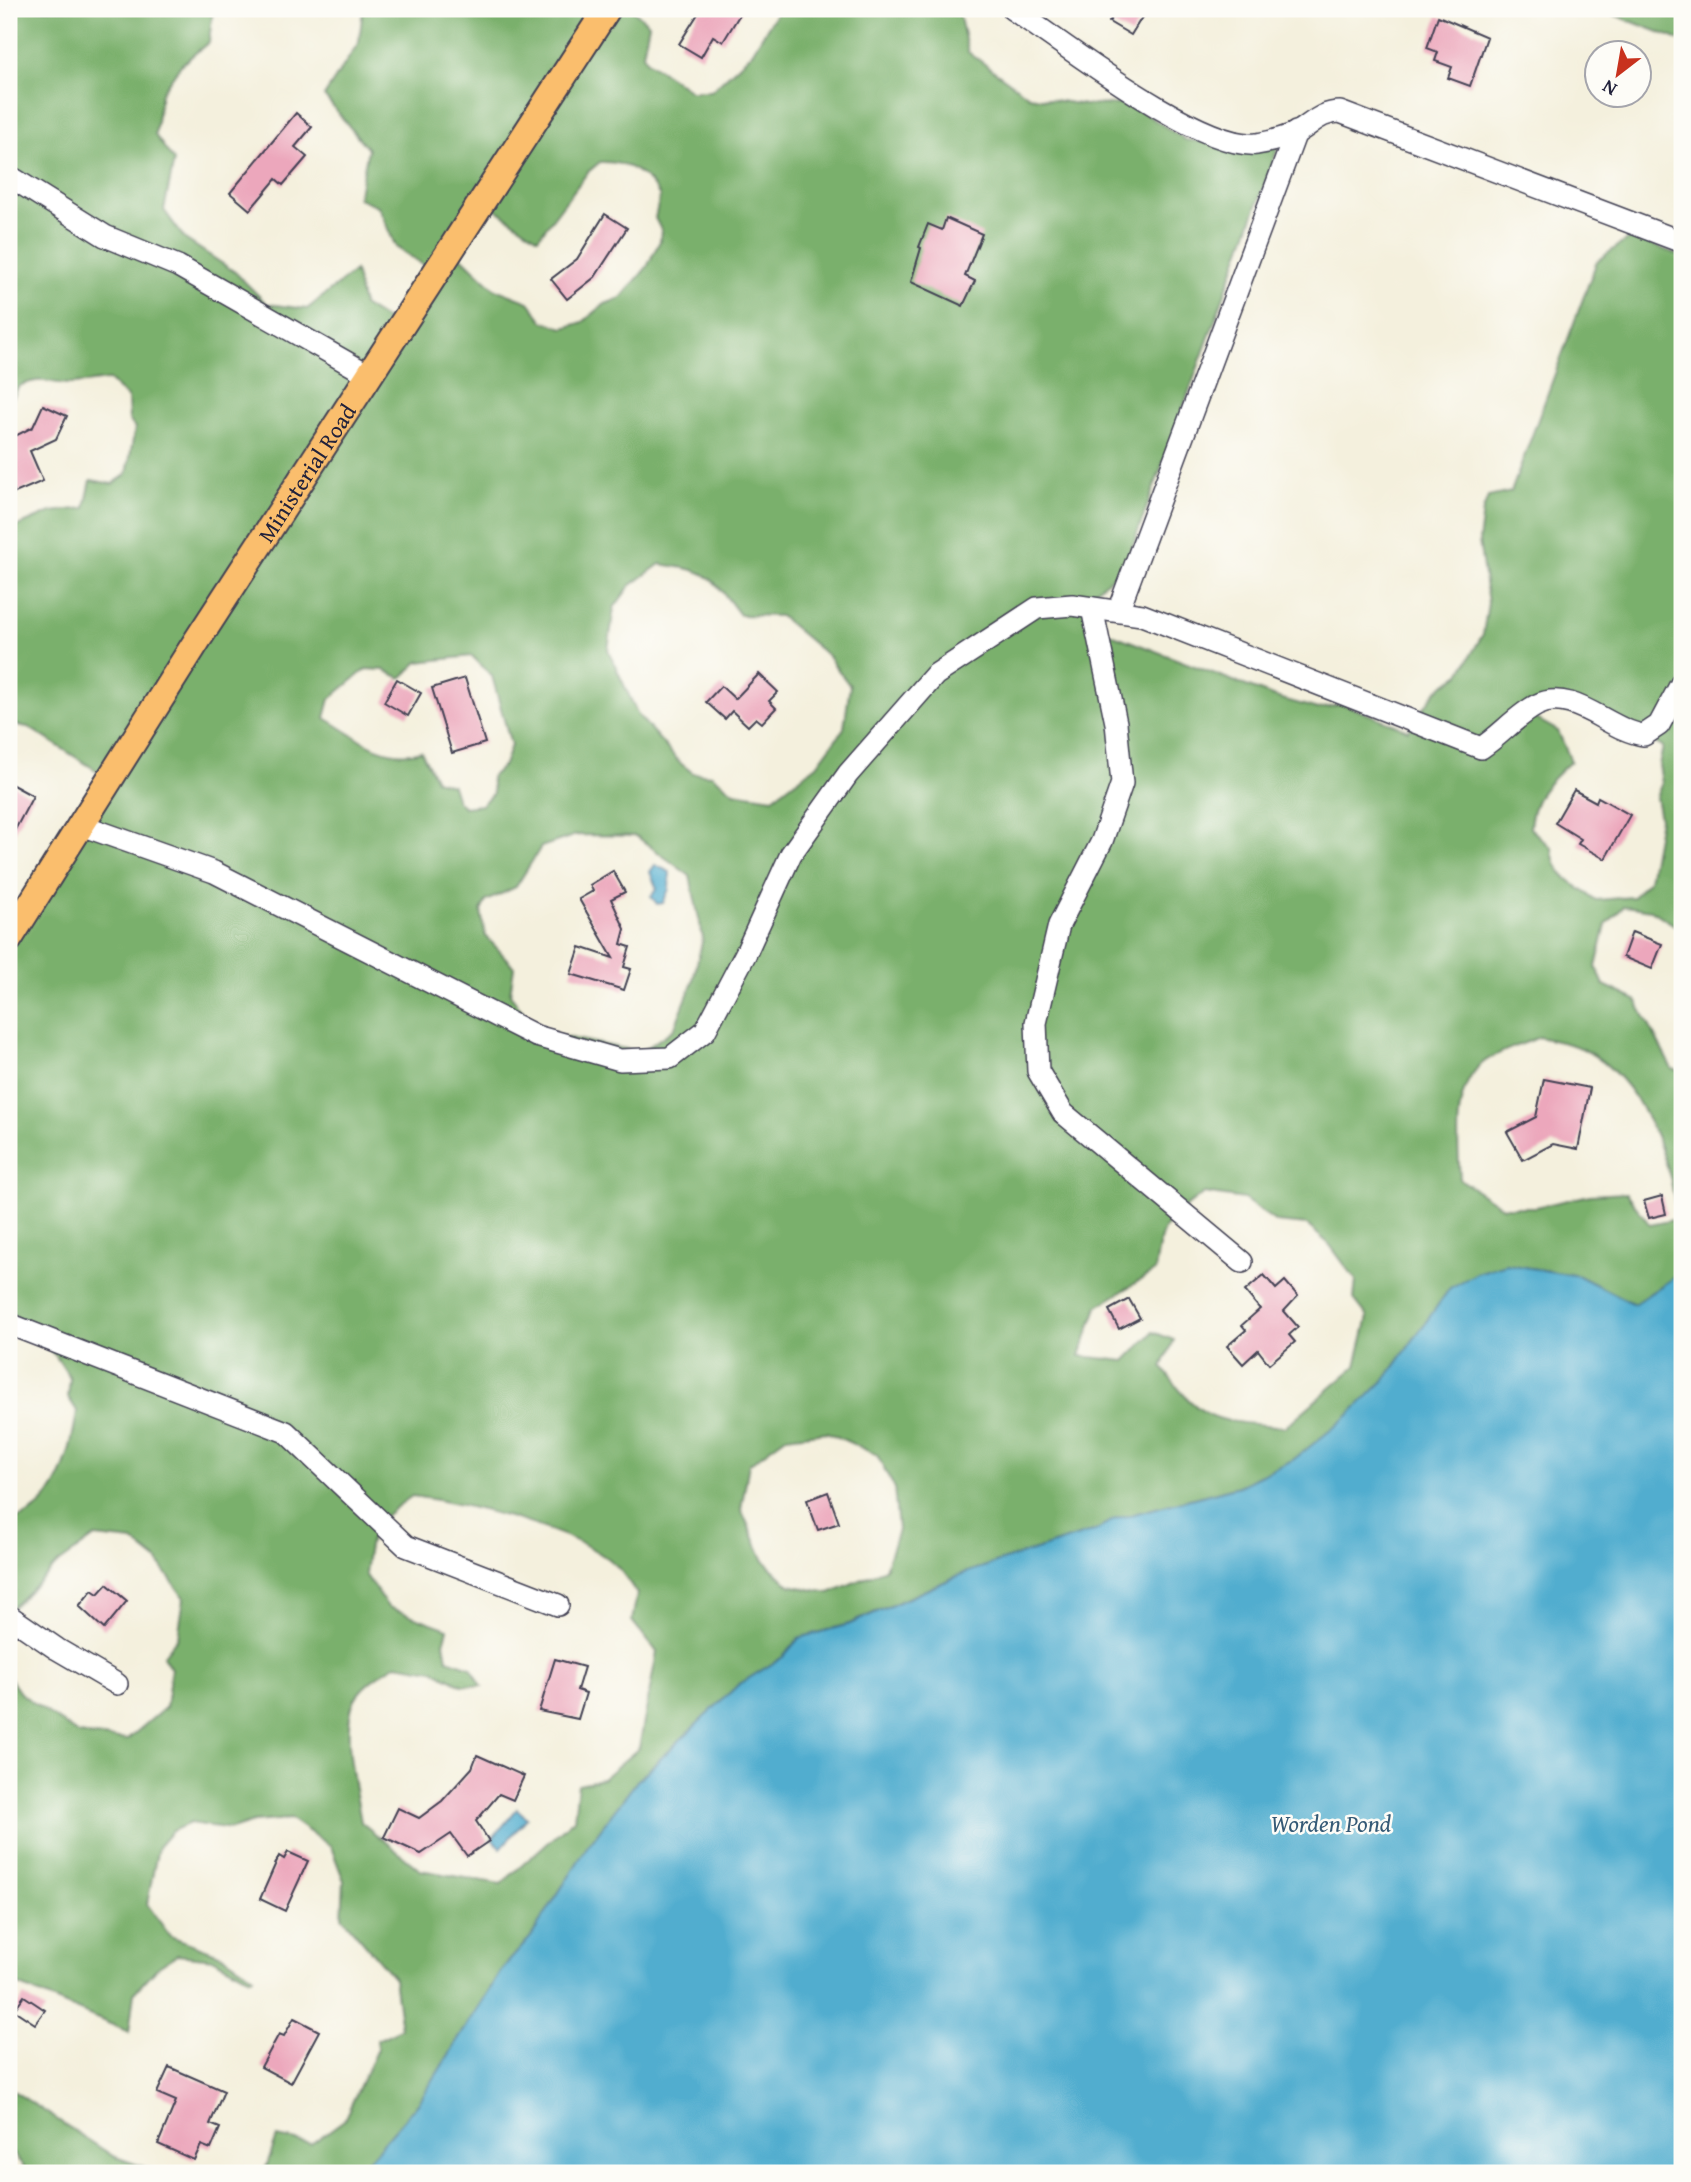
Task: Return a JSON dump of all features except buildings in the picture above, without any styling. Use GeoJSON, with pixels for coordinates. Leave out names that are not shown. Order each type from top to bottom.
{"type":"FeatureCollection","features":[{"type":"Feature","properties":{"kind":"main road","name":"Ministerial Road"},"geometry":{"type":"LineString","coordinates":[[9,939],[369,375],[607,9]]}},
{"type":"Feature","properties":{"kind":"lane"},"geometry":{"type":"LineString","coordinates":[[1012,9],[1176,118],[1224,138],[1255,144],[1296,132],[1326,112],[1340,112],[1682,242]]}},
{"type":"Feature","properties":{"kind":"lane"},"geometry":{"type":"LineString","coordinates":[[1118,611],[1296,132]]}},
{"type":"Feature","properties":{"kind":"lane"},"geometry":{"type":"LineString","coordinates":[[9,176],[105,236],[178,266],[369,375]]}},
{"type":"Feature","properties":{"kind":"lane"},"geometry":{"type":"LineString","coordinates":[[81,825],[214,872],[536,1036],[620,1060],[670,1058],[705,1031],[746,953],[791,854],[848,774],[934,675],[1037,608],[1072,605],[1142,615],[1481,748],[1534,707],[1548,701],[1563,700],[1644,734],[1659,725],[1682,682]]}},
{"type":"Feature","properties":{"kind":"lane"},"geometry":{"type":"LineString","coordinates":[[1091,608],[1116,723],[1122,783],[1102,841],[1059,925],[1036,1023],[1038,1071],[1063,1113],[1242,1262]]}},
{"type":"Feature","properties":{"kind":"lane"},"geometry":{"type":"LineString","coordinates":[[9,1324],[286,1432],[407,1546],[558,1605]]}},
{"type":"Feature","properties":{"kind":"lane"},"geometry":{"type":"LineString","coordinates":[[9,1616],[57,1649],[117,1684]]}},
{"type":"Feature","properties":{"kind":"green space"},"geometry":{"type":"Polygon","coordinates":[[[9,9],[213,9],[209,42],[181,65],[161,93],[155,135],[174,161],[164,210],[185,239],[235,272],[267,304],[307,309],[355,271],[363,305],[398,327],[434,272],[396,247],[378,206],[358,198],[368,149],[324,96],[359,42],[363,9],[632,9],[649,24],[643,54],[647,61],[691,91],[711,91],[751,54],[779,9],[958,9],[968,52],[1029,96],[1085,105],[1130,104],[1186,140],[1278,148],[1129,556],[1133,564],[1092,595],[1086,614],[1088,625],[1275,697],[1318,709],[1343,704],[1408,730],[1436,691],[1460,674],[1483,634],[1488,603],[1479,541],[1483,510],[1488,497],[1511,492],[1597,261],[1631,237],[1682,256],[1682,930],[1651,910],[1624,906],[1606,925],[1596,967],[1604,985],[1636,1000],[1672,1069],[1682,1071],[1682,1272],[1634,1304],[1579,1276],[1506,1264],[1450,1288],[1387,1377],[1348,1417],[1293,1460],[1239,1486],[1115,1519],[1097,1530],[962,1574],[849,1624],[799,1638],[783,1657],[738,1685],[637,1781],[587,1847],[531,1937],[503,1968],[420,2101],[357,2173],[264,2173],[277,2137],[311,2144],[344,2120],[377,2049],[377,2040],[401,2029],[394,1978],[342,1917],[344,1881],[331,1847],[291,1819],[253,1822],[232,1829],[190,1823],[172,1831],[158,1847],[147,1904],[170,1936],[222,1955],[253,1976],[250,1978],[214,1959],[177,1955],[157,1968],[134,1993],[129,2032],[9,1981],[9,1677],[20,1693],[78,1734],[127,1740],[166,1707],[171,1669],[163,1656],[178,1637],[184,1598],[157,1560],[133,1541],[95,1537],[56,1565],[9,1611],[9,1521],[26,1515],[39,1506],[50,1493],[66,1462],[77,1411],[68,1397],[70,1378],[55,1355],[25,1331],[9,1307],[9,938],[110,779],[28,727],[9,724],[9,530],[51,512],[85,508],[91,480],[112,484],[127,474],[135,428],[129,420],[128,398],[109,380],[74,384],[40,381],[28,383],[19,386],[9,405],[9,9]],[[600,162],[588,172],[538,238],[484,201],[452,248],[495,289],[529,302],[544,322],[564,328],[583,322],[605,304],[621,298],[647,267],[660,241],[661,230],[655,218],[660,196],[649,180],[635,170],[619,164],[600,162]],[[660,564],[630,586],[614,608],[608,650],[638,715],[679,762],[693,773],[712,775],[734,792],[773,798],[817,765],[844,728],[850,686],[827,655],[780,616],[740,615],[708,577],[690,569],[660,564]],[[472,656],[418,662],[401,678],[384,670],[366,669],[330,699],[325,718],[383,750],[395,753],[421,751],[436,780],[452,785],[457,801],[464,807],[481,805],[493,793],[491,777],[504,765],[511,745],[492,676],[472,656]],[[1525,708],[1528,714],[1558,731],[1571,761],[1548,783],[1538,798],[1530,828],[1552,848],[1556,865],[1561,872],[1596,900],[1633,897],[1649,880],[1660,819],[1656,797],[1662,783],[1659,765],[1663,747],[1602,715],[1525,708]],[[576,835],[541,847],[516,887],[486,901],[481,911],[485,935],[514,967],[510,994],[533,1025],[550,1034],[641,1052],[674,1029],[692,984],[703,938],[690,876],[636,836],[576,835]],[[1539,1037],[1484,1062],[1473,1073],[1461,1101],[1458,1133],[1460,1179],[1502,1207],[1536,1207],[1590,1195],[1626,1193],[1650,1225],[1677,1219],[1668,1171],[1650,1123],[1623,1081],[1605,1064],[1585,1050],[1539,1037]],[[1204,1193],[1173,1218],[1163,1232],[1155,1271],[1097,1307],[1080,1356],[1125,1361],[1153,1332],[1174,1340],[1162,1367],[1189,1400],[1201,1410],[1227,1420],[1285,1427],[1356,1366],[1368,1317],[1354,1299],[1356,1280],[1329,1244],[1307,1225],[1276,1222],[1244,1199],[1204,1193]],[[827,1432],[786,1437],[749,1464],[741,1509],[764,1561],[789,1585],[830,1593],[885,1569],[898,1530],[894,1487],[877,1455],[827,1432]],[[412,1496],[381,1520],[369,1546],[365,1574],[388,1607],[448,1629],[444,1643],[447,1659],[471,1667],[482,1686],[462,1685],[433,1670],[396,1664],[363,1688],[355,1699],[349,1726],[350,1759],[361,1822],[420,1870],[501,1884],[574,1819],[578,1784],[602,1779],[639,1748],[657,1652],[632,1621],[637,1594],[623,1574],[597,1552],[574,1540],[489,1512],[412,1496]]]}},
{"type":"Feature","properties":{"kind":"green space"},"geometry":{"type":"Polygon","coordinates":[[[1599,9],[1682,9],[1682,41],[1599,9]]]}},
{"type":"Feature","properties":{"kind":"green space"},"geometry":{"type":"Polygon","coordinates":[[[9,2088],[113,2156],[160,2173],[29,2173],[9,2149],[9,2088]]]}},
{"type":"Feature","properties":{"kind":"water"},"geometry":{"type":"Polygon","coordinates":[[[655,865],[670,872],[669,889],[663,903],[657,904],[651,896],[657,889],[650,872],[655,865]]]}},
{"type":"Feature","properties":{"kind":"water","name":"Worden Pond"},"geometry":{"type":"Polygon","coordinates":[[[1506,1264],[1579,1276],[1634,1304],[1682,1272],[1682,2173],[357,2173],[420,2101],[503,1968],[531,1937],[587,1847],[637,1781],[738,1685],[783,1657],[799,1638],[850,1624],[962,1574],[1097,1530],[1115,1519],[1239,1486],[1293,1460],[1347,1417],[1387,1377],[1450,1288],[1477,1273],[1506,1264]]]}},
{"type":"Feature","properties":{"kind":"water"},"geometry":{"type":"Polygon","coordinates":[[[517,1809],[527,1818],[501,1848],[492,1839],[517,1809]]]}}]}
